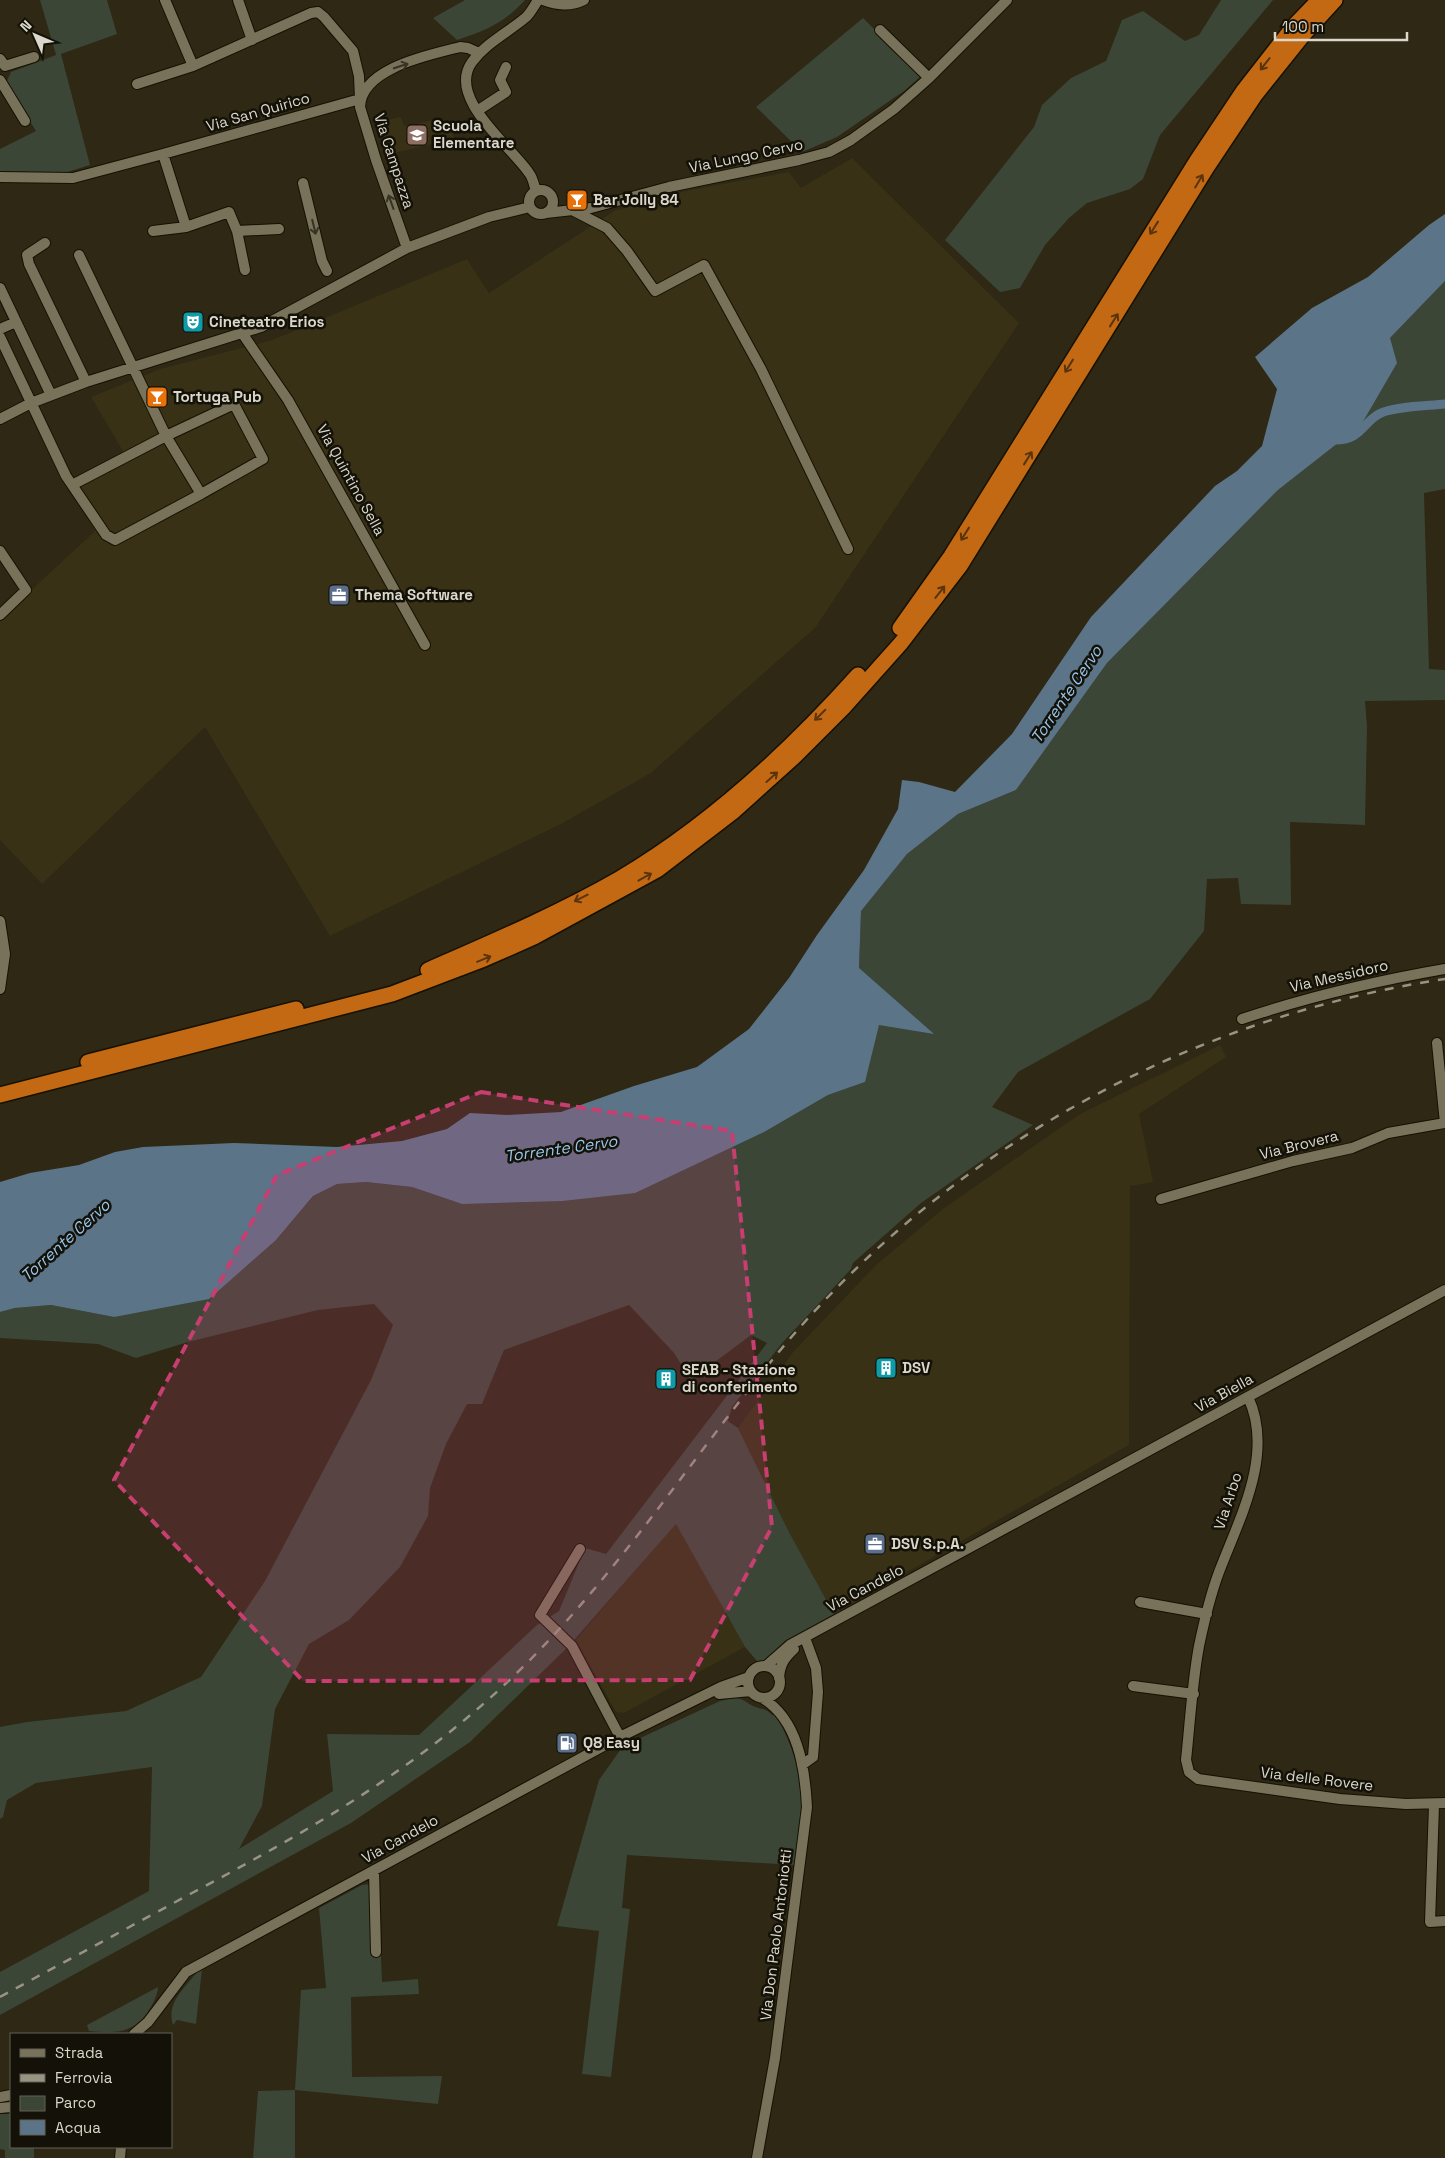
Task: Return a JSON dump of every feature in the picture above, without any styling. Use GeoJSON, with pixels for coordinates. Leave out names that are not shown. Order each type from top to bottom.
{"type":"FeatureCollection","features":[{"type":"Feature","properties":{"kind":"highway"},"geometry":{"type":"LineString","coordinates":[[0,1085],[250,1020],[388,987],[528,926],[619,879],[685,835],[726,802],[784,750],[896,634],[951,556],[1196,162],[1244,90],[1294,26],[1319,0]]}},
{"type":"Feature","properties":{"kind":"highway"},"geometry":{"type":"LineString","coordinates":[[0,1095],[392,994],[484,959],[542,933],[657,870],[734,811],[795,756],[843,708],[900,642],[960,566],[1207,167],[1255,95],[1303,35],[1335,0]]}},
{"type":"Feature","properties":{"kind":"street"},"geometry":{"type":"LineString","coordinates":[[166,0],[193,66]]}},
{"type":"Feature","properties":{"kind":"street"},"geometry":{"type":"LineString","coordinates":[[238,0],[252,40]]}},
{"type":"Feature","properties":{"kind":"street"},"geometry":{"type":"LineString","coordinates":[[536,190],[530,174],[514,153],[480,117],[468,91],[466,73],[479,53],[526,17],[538,0]]}},
{"type":"Feature","properties":{"kind":"street"},"geometry":{"type":"LineString","coordinates":[[543,0],[556,5],[575,4],[584,0]]}},
{"type":"Feature","properties":{"kind":"street","name":"Via Lungo Cervo"},"geometry":{"type":"LineString","coordinates":[[546,213],[574,211],[670,187],[829,152],[851,140],[894,108],[929,78],[1007,0]]}},
{"type":"Feature","properties":{"kind":"street"},"geometry":{"type":"LineString","coordinates":[[137,84],[193,66],[311,13],[318,12],[353,51],[359,76],[360,98]]}},
{"type":"Feature","properties":{"kind":"street"},"geometry":{"type":"LineString","coordinates":[[880,30],[929,78]]}},
{"type":"Feature","properties":{"kind":"street","name":"Via Campazza"},"geometry":{"type":"LineString","coordinates":[[407,248],[376,160],[360,107],[360,98],[384,71],[460,47],[479,53]]}},
{"type":"Feature","properties":{"kind":"street"},"geometry":{"type":"LineString","coordinates":[[0,59],[5,66],[34,57]]}},
{"type":"Feature","properties":{"kind":"street"},"geometry":{"type":"LineString","coordinates":[[477,111],[506,92],[500,80],[506,67]]}},
{"type":"Feature","properties":{"kind":"street"},"geometry":{"type":"LineString","coordinates":[[0,80],[25,121]]}},
{"type":"Feature","properties":{"kind":"street","name":"Via San Quirico"},"geometry":{"type":"LineString","coordinates":[[0,176],[73,178],[360,98]]}},
{"type":"Feature","properties":{"kind":"street"},"geometry":{"type":"LineString","coordinates":[[163,154],[186,227]]}},
{"type":"Feature","properties":{"kind":"street"},"geometry":{"type":"LineString","coordinates":[[303,182],[322,261],[327,271]]}},
{"type":"Feature","properties":{"kind":"street"},"geometry":{"type":"LineString","coordinates":[[553,198],[553,205],[546,213],[539,214],[530,206],[530,196],[536,190],[544,190],[553,198],[562,212]]}},
{"type":"Feature","properties":{"kind":"street"},"geometry":{"type":"LineString","coordinates":[[0,419],[51,395],[86,382],[132,366],[260,328],[407,248],[489,217],[530,206]]}},
{"type":"Feature","properties":{"kind":"street"},"geometry":{"type":"LineString","coordinates":[[574,211],[606,228],[627,251],[655,291],[704,266],[761,369],[848,549]]}},
{"type":"Feature","properties":{"kind":"street"},"geometry":{"type":"LineString","coordinates":[[153,231],[186,227],[229,212],[237,231],[245,270]]}},
{"type":"Feature","properties":{"kind":"street"},"geometry":{"type":"LineString","coordinates":[[237,231],[279,229]]}},
{"type":"Feature","properties":{"kind":"street"},"geometry":{"type":"LineString","coordinates":[[45,243],[27,255],[28,264],[86,382]]}},
{"type":"Feature","properties":{"kind":"street"},"geometry":{"type":"LineString","coordinates":[[79,255],[166,436],[201,494]]}},
{"type":"Feature","properties":{"kind":"street"},"geometry":{"type":"LineString","coordinates":[[0,289],[51,395]]}},
{"type":"Feature","properties":{"kind":"street"},"geometry":{"type":"LineString","coordinates":[[0,329],[16,322]]}},
{"type":"Feature","properties":{"kind":"street","name":"Via Quintino Sella"},"geometry":{"type":"LineString","coordinates":[[242,334],[288,400],[425,646]]}},
{"type":"Feature","properties":{"kind":"street"},"geometry":{"type":"LineString","coordinates":[[1,342],[72,485],[106,535],[115,540],[263,459],[234,404],[166,436],[72,485]]}},
{"type":"Feature","properties":{"kind":"street"},"geometry":{"type":"LineString","coordinates":[[0,551],[26,590],[0,615]]}},
{"type":"Feature","properties":{"kind":"street"},"geometry":{"type":"LineString","coordinates":[[0,921],[5,954],[0,989]]}},
{"type":"Feature","properties":{"kind":"street","name":"Via Messidoro"},"geometry":{"type":"LineString","coordinates":[[1242,1019],[1285,1004],[1363,985],[1445,969]]}},
{"type":"Feature","properties":{"kind":"street","name":"Via Brovera"},"geometry":{"type":"LineString","coordinates":[[1161,1199],[1293,1161],[1339,1152],[1388,1133],[1445,1123],[1437,1043]]}},
{"type":"Feature","properties":{"kind":"street","name":"Via Biella"},"geometry":{"type":"LineString","coordinates":[[1018,1522],[1445,1290]]}},
{"type":"Feature","properties":{"kind":"street","name":"Via Arbo"},"geometry":{"type":"LineString","coordinates":[[1188,1772],[1186,1760],[1199,1647],[1218,1575],[1240,1520],[1258,1453],[1256,1416],[1248,1397]]}},
{"type":"Feature","properties":{"kind":"street","name":"Via Candelo"},"geometry":{"type":"LineString","coordinates":[[766,1666],[790,1645],[1018,1522]]}},
{"type":"Feature","properties":{"kind":"street"},"geometry":{"type":"LineString","coordinates":[[580,1549],[540,1615],[572,1646],[620,1737]]}},
{"type":"Feature","properties":{"kind":"street"},"geometry":{"type":"LineString","coordinates":[[1140,1602],[1208,1614]]}},
{"type":"Feature","properties":{"kind":"street"},"geometry":{"type":"LineString","coordinates":[[805,1638],[816,1668],[818,1692],[809,1762]]}},
{"type":"Feature","properties":{"kind":"street","name":"Via Candelo"},"geometry":{"type":"LineString","coordinates":[[779,1678],[780,1667],[784,1658],[805,1638]]}},
{"type":"Feature","properties":{"kind":"street"},"geometry":{"type":"LineString","coordinates":[[766,1666],[774,1670],[779,1678],[778,1691],[771,1697],[762,1698],[751,1691],[748,1682],[749,1677],[757,1668],[766,1666]]}},
{"type":"Feature","properties":{"kind":"street","name":"Via Candelo"},"geometry":{"type":"LineString","coordinates":[[135,2033],[148,2022],[186,1972],[658,1717],[749,1677]]}},
{"type":"Feature","properties":{"kind":"street"},"geometry":{"type":"LineString","coordinates":[[1133,1686],[1194,1694]]}},
{"type":"Feature","properties":{"kind":"street","name":"Via Candelo"},"geometry":{"type":"LineString","coordinates":[[703,1698],[728,1692],[751,1691]]}},
{"type":"Feature","properties":{"kind":"street","name":"Via Don Paolo Antoniotti"},"geometry":{"type":"LineString","coordinates":[[778,1691],[784,1718]]}},
{"type":"Feature","properties":{"kind":"street","name":"Via Don Paolo Antoniotti"},"geometry":{"type":"LineString","coordinates":[[757,2158],[775,2058],[807,1807],[809,1762],[779,1710],[762,1698]]}},
{"type":"Feature","properties":{"kind":"street","name":"Via delle Rovere"},"geometry":{"type":"LineString","coordinates":[[1188,1772],[1198,1779],[1340,1799],[1434,1805],[1445,1803]]}},
{"type":"Feature","properties":{"kind":"street"},"geometry":{"type":"LineString","coordinates":[[1434,1805],[1430,1922],[1445,1921]]}},
{"type":"Feature","properties":{"kind":"street"},"geometry":{"type":"LineString","coordinates":[[374,1870],[376,1952]]}},
{"type":"Feature","properties":{"kind":"highlighted area"},"geometry":{"type":"Polygon","coordinates":[[[481,1092],[732,1131],[772,1527],[690,1680],[303,1681],[114,1480],[277,1175],[481,1092]]]}},
{"type":"Feature","properties":{"kind":"shaded area","name":"Scuola Elementare"},"geometry":{"type":"Polygon","coordinates":[[[401,117],[404,126],[409,126],[411,131],[420,129],[418,123],[434,120],[437,126],[449,122],[454,139],[386,155],[378,122],[401,117]]]}},
{"type":"Feature","properties":{"kind":"shaded area"},"geometry":{"type":"Polygon","coordinates":[[[852,158],[1019,323],[815,628],[651,773],[563,823],[330,936],[205,727],[42,884],[0,840],[0,619],[95,531],[69,485],[124,453],[91,397],[160,369],[272,340],[467,259],[489,293],[614,211],[685,191],[789,172],[801,188],[852,158]]]}},
{"type":"Feature","properties":{"kind":"shaded area","name":"DSV S.p.A."},"geometry":{"type":"Polygon","coordinates":[[[1220,1045],[1226,1057],[1139,1114],[1153,1182],[1130,1186],[1129,1445],[834,1614],[789,1532],[738,1428],[793,1352],[877,1264],[944,1208],[1080,1114],[1220,1045]]]}},
{"type":"Feature","properties":{"kind":"shaded area"},"geometry":{"type":"Polygon","coordinates":[[[676,1523],[745,1647],[624,1713],[616,1712],[576,1640],[676,1523]]]}},
{"type":"Feature","properties":{"kind":"green space"},"geometry":{"type":"Polygon","coordinates":[[[40,0],[107,0],[117,34],[61,54],[90,165],[61,174],[0,176],[0,149],[36,131],[6,83],[11,72],[56,55],[40,0]]]}},
{"type":"Feature","properties":{"kind":"green space"},"geometry":{"type":"Polygon","coordinates":[[[465,0],[525,0],[510,15],[494,25],[457,40],[433,18],[465,0]]]}},
{"type":"Feature","properties":{"kind":"green space"},"geometry":{"type":"Polygon","coordinates":[[[1221,0],[1273,0],[1160,135],[1143,179],[1130,189],[1087,203],[1069,218],[1045,245],[1020,288],[1000,292],[945,240],[1034,127],[1042,105],[1071,78],[1106,61],[1122,20],[1143,11],[1185,41],[1199,35],[1221,0]]]}},
{"type":"Feature","properties":{"kind":"green space"},"geometry":{"type":"Polygon","coordinates":[[[863,18],[921,76],[904,91],[837,137],[802,152],[756,107],[863,18]]]}},
{"type":"Feature","properties":{"kind":"green space"},"geometry":{"type":"Polygon","coordinates":[[[1445,281],[1445,489],[1424,493],[1429,669],[1445,670],[1445,700],[1365,701],[1367,726],[1365,825],[1290,822],[1291,905],[1241,904],[1238,878],[1207,879],[1204,931],[1150,999],[1018,1072],[992,1107],[1033,1125],[921,1203],[853,1263],[851,1269],[783,1342],[732,1407],[728,1421],[738,1428],[789,1532],[834,1614],[786,1640],[763,1661],[757,1661],[745,1647],[676,1524],[568,1647],[470,1742],[351,1823],[0,2015],[0,1972],[149,1891],[152,1767],[36,1783],[7,1800],[3,1817],[0,1819],[0,1727],[27,1722],[126,1711],[201,1677],[265,1581],[371,1380],[393,1325],[374,1304],[318,1310],[188,1342],[136,1358],[98,1344],[0,1338],[0,1312],[15,1308],[51,1305],[114,1317],[276,1240],[313,1196],[337,1184],[366,1182],[412,1187],[462,1204],[766,1131],[828,1095],[865,1082],[859,968],[861,910],[907,854],[958,814],[1016,790],[1107,663],[1278,490],[1361,425],[1390,338],[1445,281]],[[629,1305],[504,1350],[482,1404],[467,1404],[446,1444],[430,1488],[428,1516],[400,1567],[349,1620],[309,1644],[275,1709],[262,1806],[239,1849],[333,1791],[327,1734],[419,1735],[537,1625],[559,1611],[585,1548],[606,1554],[767,1343],[751,1335],[691,1380],[674,1353],[629,1305]]]}},
{"type":"Feature","properties":{"kind":"green space"},"geometry":{"type":"Polygon","coordinates":[[[733,1698],[741,1699],[772,1715],[776,1715],[787,1737],[795,1759],[802,1795],[795,1865],[627,1855],[622,1908],[630,1909],[611,2077],[582,2074],[599,1931],[557,1926],[599,1780],[623,1746],[720,1701],[733,1698]]]}},
{"type":"Feature","properties":{"kind":"green space"},"geometry":{"type":"Polygon","coordinates":[[[378,1883],[382,1982],[418,1979],[419,1994],[351,1997],[352,2077],[442,2076],[438,2104],[295,2090],[301,1990],[326,1988],[319,1908],[362,1885],[378,1883]]]}},
{"type":"Feature","properties":{"kind":"green space"},"geometry":{"type":"Polygon","coordinates":[[[202,1969],[196,2024],[177,2020],[173,2025],[171,2017],[174,2003],[187,1984],[202,1969]]]}},
{"type":"Feature","properties":{"kind":"green space"},"geometry":{"type":"Polygon","coordinates":[[[158,1987],[152,2005],[140,2021],[133,2026],[126,2030],[118,2031],[89,2031],[87,2025],[158,1987]]]}},
{"type":"Feature","properties":{"kind":"green space"},"geometry":{"type":"Polygon","coordinates":[[[295,2090],[295,2158],[253,2158],[258,2091],[295,2090]]]}},
{"type":"Feature","properties":{"kind":"green space"},"geometry":{"type":"Polygon","coordinates":[[[0,2114],[10,2114],[10,2148],[34,2148],[34,2158],[5,2158],[5,2150],[0,2149],[0,2114]]]}},
{"type":"Feature","properties":{"kind":"water","name":"Torrente Cervo"},"geometry":{"type":"Polygon","coordinates":[[[1445,214],[1445,281],[1390,338],[1397,363],[1361,425],[1278,490],[1107,663],[1016,790],[958,814],[907,854],[861,911],[859,968],[934,1034],[879,1025],[865,1082],[828,1095],[766,1131],[635,1193],[562,1201],[462,1204],[412,1187],[366,1182],[337,1184],[313,1196],[276,1240],[209,1299],[114,1317],[51,1305],[15,1308],[0,1312],[0,1182],[30,1173],[79,1165],[115,1152],[143,1147],[234,1143],[337,1147],[402,1141],[447,1129],[470,1113],[507,1115],[561,1112],[634,1086],[697,1067],[749,1029],[789,978],[817,935],[864,870],[898,809],[902,780],[919,782],[955,792],[1012,734],[1091,617],[1215,486],[1237,471],[1262,446],[1277,389],[1255,357],[1312,308],[1368,277],[1429,225],[1445,214]]]}},
{"type":"Feature","properties":{"kind":"waterway"},"geometry":{"type":"LineString","coordinates":[[1333,440],[1350,438],[1373,418],[1385,411],[1445,404]]}},
{"type":"Feature","properties":{"kind":"railway"},"geometry":{"type":"LineString","coordinates":[[0,1997],[314,1825],[392,1775],[466,1719],[539,1651],[575,1611],[643,1529],[773,1359],[839,1285],[912,1219],[990,1159],[1074,1107],[1162,1062],[1253,1026],[1348,998],[1445,979]]}},
{"type":"Feature","properties":{"kind":"place","name":"Scuola Elementare"},"geometry":{"type":"Point","coordinates":[417,135]}},
{"type":"Feature","properties":{"kind":"place","name":"Bar Jolly 84"},"geometry":{"type":"Point","coordinates":[577,200]}},
{"type":"Feature","properties":{"kind":"place","name":"Cineteatro Erios"},"geometry":{"type":"Point","coordinates":[193,322]}},
{"type":"Feature","properties":{"kind":"place","name":"Tortuga Pub"},"geometry":{"type":"Point","coordinates":[157,397]}},
{"type":"Feature","properties":{"kind":"place","name":"Thema Software"},"geometry":{"type":"Point","coordinates":[339,595]}},
{"type":"Feature","properties":{"kind":"place","name":"DSV"},"geometry":{"type":"Point","coordinates":[886,1368]}},
{"type":"Feature","properties":{"kind":"place","name":"SEAB - Stazione di conferimento"},"geometry":{"type":"Point","coordinates":[666,1379]}},
{"type":"Feature","properties":{"kind":"place","name":"DSV S.p.A."},"geometry":{"type":"Point","coordinates":[875,1544]}},
{"type":"Feature","properties":{"kind":"place","name":"Q8 Easy"},"geometry":{"type":"Point","coordinates":[567,1743]}}]}
